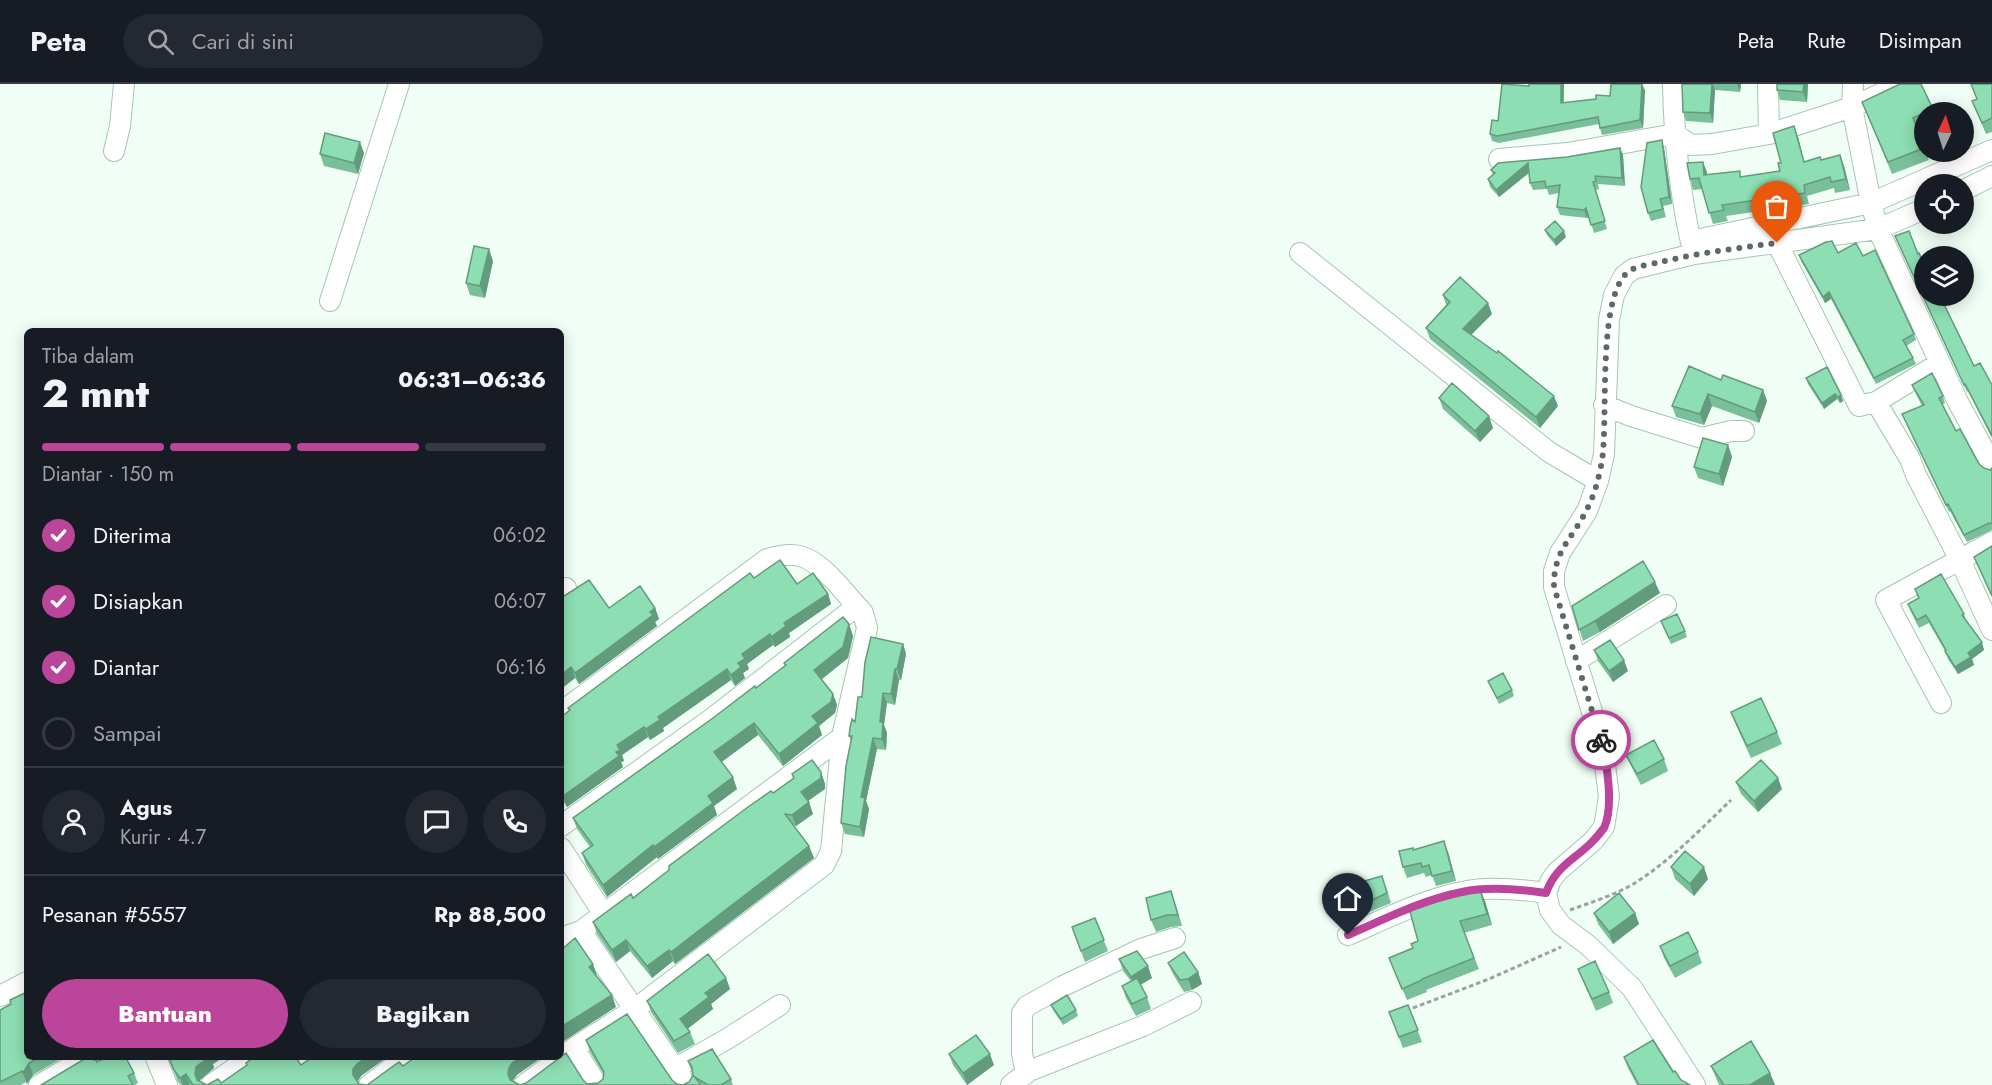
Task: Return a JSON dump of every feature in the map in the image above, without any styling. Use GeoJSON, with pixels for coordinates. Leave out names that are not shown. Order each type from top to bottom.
{"type":"FeatureCollection","features":[{"type":"Feature","properties":{"kind":"street"},"geometry":{"type":"LineString","coordinates":[[114,151],[120,126],[124,84]]}},
{"type":"Feature","properties":{"kind":"street"},"geometry":{"type":"LineString","coordinates":[[330,301],[399,84]]}},
{"type":"Feature","properties":{"kind":"street"},"geometry":{"type":"LineString","coordinates":[[1768,84],[1769,134]]}},
{"type":"Feature","properties":{"kind":"street"},"geometry":{"type":"LineString","coordinates":[[1853,84],[1852,107],[1878,229],[1958,402],[1992,465]]}},
{"type":"Feature","properties":{"kind":"street"},"geometry":{"type":"LineString","coordinates":[[1499,159],[1568,153],[1675,134],[1691,145],[1712,144],[1769,134],[1852,107],[1902,84]]}},
{"type":"Feature","properties":{"kind":"street"},"geometry":{"type":"LineString","coordinates":[[1668,85],[1682,198],[1693,247]]}},
{"type":"Feature","properties":{"kind":"street"},"geometry":{"type":"LineString","coordinates":[[1695,1085],[1632,988],[1561,925],[1550,910],[1546,893],[1557,872],[1593,841],[1604,827],[1608,812],[1609,797],[1603,748],[1554,587],[1554,571],[1560,553],[1587,511],[1598,481],[1604,454],[1604,405],[1609,320],[1614,295],[1624,276],[1633,269],[1693,247],[1871,203],[1992,150]]}},
{"type":"Feature","properties":{"kind":"street"},"geometry":{"type":"LineString","coordinates":[[1974,185],[1992,176]]}},
{"type":"Feature","properties":{"kind":"street"},"geometry":{"type":"LineString","coordinates":[[1693,247],[1777,243],[1878,229],[1914,213]]}},
{"type":"Feature","properties":{"kind":"street"},"geometry":{"type":"LineString","coordinates":[[1777,243],[1859,406],[1876,402],[1940,363]]}},
{"type":"Feature","properties":{"kind":"street"},"geometry":{"type":"LineString","coordinates":[[1300,253],[1549,452],[1598,481]]}},
{"type":"Feature","properties":{"kind":"street"},"geometry":{"type":"LineString","coordinates":[[1876,402],[1910,459],[1992,630]]}},
{"type":"Feature","properties":{"kind":"street"},"geometry":{"type":"LineString","coordinates":[[1604,405],[1631,416],[1702,438],[1731,431],[1744,431]]}},
{"type":"Feature","properties":{"kind":"street"},"geometry":{"type":"LineString","coordinates":[[1941,703],[1886,600],[1992,542]]}},
{"type":"Feature","properties":{"kind":"street"},"geometry":{"type":"LineString","coordinates":[[564,710],[767,559],[782,555],[799,555],[815,563],[863,613],[867,628],[842,737],[831,851],[824,865],[635,1009],[564,1055]]}},
{"type":"Feature","properties":{"kind":"street"},"geometry":{"type":"LineString","coordinates":[[1576,661],[1666,605]]}},
{"type":"Feature","properties":{"kind":"street"},"geometry":{"type":"LineString","coordinates":[[564,824],[710,720],[857,606]]}},
{"type":"Feature","properties":{"kind":"street"},"geometry":{"type":"LineString","coordinates":[[564,936],[581,931],[842,737]]}},
{"type":"Feature","properties":{"kind":"street"},"geometry":{"type":"LineString","coordinates":[[564,853],[603,913]]}},
{"type":"Feature","properties":{"kind":"street"},"geometry":{"type":"LineString","coordinates":[[1348,935],[1413,906],[1463,891],[1518,888],[1546,893]]}},
{"type":"Feature","properties":{"kind":"street"},"geometry":{"type":"LineString","coordinates":[[581,931],[680,1077],[727,1039],[780,1005]]}},
{"type":"Feature","properties":{"kind":"street"},"geometry":{"type":"LineString","coordinates":[[1029,1071],[1024,1064],[1022,1053],[1022,1014],[1028,1006],[1063,986],[1141,949],[1175,938]]}},
{"type":"Feature","properties":{"kind":"street"},"geometry":{"type":"LineString","coordinates":[[0,996],[24,984]]}},
{"type":"Feature","properties":{"kind":"street"},"geometry":{"type":"LineString","coordinates":[[1011,1085],[1029,1071],[1143,1026],[1191,1002]]}},
{"type":"Feature","properties":{"kind":"street"},"geometry":{"type":"LineString","coordinates":[[574,1048],[597,1085]]}},
{"type":"Feature","properties":{"kind":"street"},"geometry":{"type":"LineString","coordinates":[[39,1085],[82,1060]]}},
{"type":"Feature","properties":{"kind":"street"},"geometry":{"type":"LineString","coordinates":[[157,1060],[167,1085]]}},
{"type":"Feature","properties":{"kind":"street"},"geometry":{"type":"LineString","coordinates":[[211,1085],[246,1060]]}},
{"type":"Feature","properties":{"kind":"street"},"geometry":{"type":"LineString","coordinates":[[369,1085],[402,1060]]}},
{"type":"Feature","properties":{"kind":"street"},"geometry":{"type":"LineString","coordinates":[[524,1085],[558,1060]]}},
{"type":"Feature","properties":{"kind":"path"},"geometry":{"type":"LineString","coordinates":[[1555,916],[1635,883],[1676,852],[1731,800]]}},
{"type":"Feature","properties":{"kind":"path"},"geometry":{"type":"LineString","coordinates":[[1413,1008],[1489,980],[1579,939]]}},
{"type":"Feature","properties":{"kind":"building"},"geometry":{"type":"Polygon","coordinates":[[[1502,84],[1529,86],[1529,84],[1561,84],[1561,103],[1596,99],[1596,95],[1610,96],[1611,84],[1642,84],[1640,120],[1600,128],[1598,117],[1497,136],[1490,134],[1492,120],[1498,121],[1502,84]]]}},
{"type":"Feature","properties":{"kind":"building"},"geometry":{"type":"Polygon","coordinates":[[[1682,84],[1712,84],[1710,113],[1683,112],[1682,84]]]}},
{"type":"Feature","properties":{"kind":"building"},"geometry":{"type":"Polygon","coordinates":[[[1777,84],[1804,84],[1803,92],[1777,90],[1777,84]]]}},
{"type":"Feature","properties":{"kind":"building"},"geometry":{"type":"Polygon","coordinates":[[[1900,84],[1921,84],[1930,102],[1914,102],[1914,152],[1888,162],[1862,102],[1900,84]]]}},
{"type":"Feature","properties":{"kind":"building"},"geometry":{"type":"Polygon","coordinates":[[[1971,84],[1992,84],[1992,118],[1982,123],[1972,101],[1977,99],[1971,84]]]}},
{"type":"Feature","properties":{"kind":"building"},"geometry":{"type":"Polygon","coordinates":[[[1794,126],[1804,162],[1820,157],[1821,160],[1840,155],[1846,179],[1831,182],[1830,177],[1804,185],[1805,193],[1722,205],[1724,210],[1709,213],[1699,178],[1690,179],[1687,163],[1703,162],[1704,175],[1740,171],[1740,177],[1780,171],[1778,163],[1781,163],[1773,133],[1794,126]]]}},
{"type":"Feature","properties":{"kind":"building"},"geometry":{"type":"Polygon","coordinates":[[[325,133],[360,142],[354,163],[320,154],[325,133]]]}},
{"type":"Feature","properties":{"kind":"building"},"geometry":{"type":"Polygon","coordinates":[[[1662,140],[1669,197],[1660,199],[1663,209],[1648,213],[1641,187],[1647,143],[1662,140]]]}},
{"type":"Feature","properties":{"kind":"building"},"geometry":{"type":"Polygon","coordinates":[[[1620,148],[1622,178],[1595,176],[1596,181],[1593,182],[1605,221],[1591,225],[1586,208],[1584,210],[1557,207],[1560,185],[1546,187],[1545,181],[1530,183],[1528,163],[1496,190],[1488,179],[1495,173],[1491,170],[1498,163],[1567,157],[1620,148]]]}},
{"type":"Feature","properties":{"kind":"building"},"geometry":{"type":"Polygon","coordinates":[[[1555,221],[1564,231],[1554,240],[1545,230],[1555,221]]]}},
{"type":"Feature","properties":{"kind":"building"},"geometry":{"type":"Polygon","coordinates":[[[1909,231],[1915,246],[1914,277],[1895,236],[1909,231]]]}},
{"type":"Feature","properties":{"kind":"building"},"geometry":{"type":"Polygon","coordinates":[[[1832,241],[1838,253],[1856,243],[1863,256],[1875,250],[1914,334],[1903,340],[1913,358],[1874,378],[1829,292],[1823,297],[1799,255],[1832,241]]]}},
{"type":"Feature","properties":{"kind":"building"},"geometry":{"type":"Polygon","coordinates":[[[474,246],[489,249],[480,286],[466,283],[474,246]]]}},
{"type":"Feature","properties":{"kind":"building"},"geometry":{"type":"Polygon","coordinates":[[[1460,277],[1488,303],[1463,329],[1497,353],[1498,351],[1554,396],[1536,417],[1426,328],[1450,302],[1443,295],[1460,277]]]}},
{"type":"Feature","properties":{"kind":"building"},"geometry":{"type":"Polygon","coordinates":[[[1927,306],[1945,306],[1974,366],[1980,363],[1992,385],[1992,436],[1964,385],[1927,306]]]}},
{"type":"Feature","properties":{"kind":"building"},"geometry":{"type":"Polygon","coordinates":[[[1689,366],[1721,380],[1723,375],[1763,390],[1755,412],[1708,394],[1700,414],[1672,406],[1689,366]]]}},
{"type":"Feature","properties":{"kind":"building"},"geometry":{"type":"Polygon","coordinates":[[[1827,367],[1841,395],[1838,397],[1835,394],[1822,403],[1806,378],[1827,367]]]}},
{"type":"Feature","properties":{"kind":"building"},"geometry":{"type":"Polygon","coordinates":[[[1932,373],[1943,396],[1939,398],[1956,431],[1960,429],[1979,464],[1990,470],[1992,468],[1992,524],[1989,523],[1964,535],[1948,504],[1946,505],[1902,414],[1924,405],[1912,385],[1932,373]]]}},
{"type":"Feature","properties":{"kind":"building"},"geometry":{"type":"Polygon","coordinates":[[[1452,383],[1489,416],[1475,431],[1439,398],[1452,383]]]}},
{"type":"Feature","properties":{"kind":"building"},"geometry":{"type":"Polygon","coordinates":[[[1703,438],[1728,445],[1719,474],[1694,467],[1703,438]]]}},
{"type":"Feature","properties":{"kind":"building"},"geometry":{"type":"Polygon","coordinates":[[[1992,546],[1992,596],[1974,557],[1992,546]]]}},
{"type":"Feature","properties":{"kind":"building"},"geometry":{"type":"Polygon","coordinates":[[[780,560],[797,584],[813,573],[828,594],[784,623],[786,626],[771,637],[770,634],[742,654],[745,659],[738,663],[741,667],[731,675],[727,669],[658,717],[660,720],[646,729],[644,727],[617,745],[620,750],[616,752],[619,756],[564,795],[564,715],[570,710],[568,708],[750,573],[754,578],[780,560]]]}},
{"type":"Feature","properties":{"kind":"building"},"geometry":{"type":"Polygon","coordinates":[[[1643,561],[1655,582],[1579,630],[1572,606],[1643,561]]]}},
{"type":"Feature","properties":{"kind":"building"},"geometry":{"type":"Polygon","coordinates":[[[1941,574],[1964,614],[1962,615],[1982,642],[1968,653],[1971,657],[1955,667],[1926,615],[1917,620],[1908,604],[1919,598],[1915,589],[1941,574]]]}},
{"type":"Feature","properties":{"kind":"building"},"geometry":{"type":"Polygon","coordinates":[[[589,580],[609,608],[640,586],[655,608],[650,612],[653,615],[575,673],[571,667],[564,673],[564,596],[589,580]]]}},
{"type":"Feature","properties":{"kind":"building"},"geometry":{"type":"Polygon","coordinates":[[[1677,614],[1685,631],[1669,638],[1661,621],[1677,614]]]}},
{"type":"Feature","properties":{"kind":"building"},"geometry":{"type":"Polygon","coordinates":[[[843,617],[849,624],[843,647],[814,670],[833,694],[831,702],[812,716],[818,723],[779,754],[754,723],[714,752],[733,777],[708,796],[713,803],[654,847],[653,845],[603,885],[582,853],[593,845],[573,818],[755,686],[756,688],[843,617]]]}},
{"type":"Feature","properties":{"kind":"building"},"geometry":{"type":"Polygon","coordinates":[[[871,637],[903,644],[897,669],[895,669],[891,694],[883,693],[880,722],[883,722],[882,739],[873,738],[861,797],[865,798],[860,827],[841,823],[846,766],[852,736],[849,736],[850,728],[852,719],[855,722],[858,697],[862,697],[865,662],[871,637]]]}},
{"type":"Feature","properties":{"kind":"building"},"geometry":{"type":"Polygon","coordinates":[[[1610,640],[1624,660],[1609,671],[1594,650],[1610,640]]]}},
{"type":"Feature","properties":{"kind":"building"},"geometry":{"type":"Polygon","coordinates":[[[1503,673],[1512,690],[1497,698],[1488,681],[1503,673]]]}},
{"type":"Feature","properties":{"kind":"building"},"geometry":{"type":"Polygon","coordinates":[[[1761,698],[1777,732],[1747,746],[1731,712],[1761,698]]]}},
{"type":"Feature","properties":{"kind":"building"},"geometry":{"type":"Polygon","coordinates":[[[1654,740],[1664,759],[1637,774],[1626,755],[1654,740]]]}},
{"type":"Feature","properties":{"kind":"building"},"geometry":{"type":"Polygon","coordinates":[[[812,760],[821,772],[821,778],[801,792],[809,802],[792,815],[785,814],[809,846],[671,952],[669,950],[647,966],[626,940],[612,950],[593,922],[631,894],[633,898],[669,870],[669,866],[748,807],[794,778],[792,774],[812,760]]]}},
{"type":"Feature","properties":{"kind":"building"},"geometry":{"type":"Polygon","coordinates":[[[1761,760],[1778,778],[1754,801],[1736,782],[1761,760]]]}},
{"type":"Feature","properties":{"kind":"building"},"geometry":{"type":"Polygon","coordinates":[[[1444,841],[1452,871],[1432,876],[1429,865],[1422,867],[1421,863],[1403,867],[1399,851],[1413,848],[1413,850],[1444,841]]]}},
{"type":"Feature","properties":{"kind":"building"},"geometry":{"type":"Polygon","coordinates":[[[1685,851],[1704,867],[1690,884],[1671,867],[1685,851]]]}},
{"type":"Feature","properties":{"kind":"building"},"geometry":{"type":"Polygon","coordinates":[[[1382,876],[1387,893],[1357,907],[1339,912],[1334,893],[1362,886],[1361,882],[1382,876]]]}},
{"type":"Feature","properties":{"kind":"building"},"geometry":{"type":"Polygon","coordinates":[[[1480,889],[1487,914],[1460,921],[1474,958],[1402,989],[1389,958],[1413,948],[1411,944],[1418,941],[1409,908],[1446,896],[1480,889]]]}},
{"type":"Feature","properties":{"kind":"building"},"geometry":{"type":"Polygon","coordinates":[[[1171,891],[1178,915],[1167,915],[1151,920],[1146,898],[1171,891]]]}},
{"type":"Feature","properties":{"kind":"building"},"geometry":{"type":"Polygon","coordinates":[[[1619,893],[1635,913],[1609,932],[1594,913],[1619,893]]]}},
{"type":"Feature","properties":{"kind":"building"},"geometry":{"type":"Polygon","coordinates":[[[1095,918],[1104,940],[1081,951],[1072,927],[1095,918]]]}},
{"type":"Feature","properties":{"kind":"building"},"geometry":{"type":"Polygon","coordinates":[[[1688,932],[1698,952],[1670,966],[1660,946],[1688,932]]]}},
{"type":"Feature","properties":{"kind":"building"},"geometry":{"type":"Polygon","coordinates":[[[575,938],[593,964],[589,967],[612,995],[564,1025],[564,947],[575,938]]]}},
{"type":"Feature","properties":{"kind":"building"},"geometry":{"type":"Polygon","coordinates":[[[1137,951],[1148,966],[1131,977],[1119,959],[1137,951]]]}},
{"type":"Feature","properties":{"kind":"building"},"geometry":{"type":"Polygon","coordinates":[[[1184,952],[1198,972],[1188,979],[1180,980],[1168,963],[1184,952]]]}},
{"type":"Feature","properties":{"kind":"building"},"geometry":{"type":"Polygon","coordinates":[[[708,954],[726,978],[705,993],[709,997],[680,1019],[690,1032],[674,1041],[647,1001],[708,954]]]}},
{"type":"Feature","properties":{"kind":"building"},"geometry":{"type":"Polygon","coordinates":[[[1595,961],[1609,992],[1592,999],[1578,969],[1595,961]]]}},
{"type":"Feature","properties":{"kind":"building"},"geometry":{"type":"Polygon","coordinates":[[[1137,978],[1147,997],[1132,1004],[1122,986],[1137,978]]]}},
{"type":"Feature","properties":{"kind":"building"},"geometry":{"type":"Polygon","coordinates":[[[24,993],[24,1060],[34,1060],[29,1063],[23,1073],[22,1071],[0,1082],[0,1010],[11,1004],[10,1000],[24,993]]]}},
{"type":"Feature","properties":{"kind":"building"},"geometry":{"type":"Polygon","coordinates":[[[1067,995],[1076,1010],[1061,1019],[1051,1005],[1067,995]]]}},
{"type":"Feature","properties":{"kind":"building"},"geometry":{"type":"Polygon","coordinates":[[[1408,1005],[1418,1030],[1399,1037],[1389,1012],[1408,1005]]]}},
{"type":"Feature","properties":{"kind":"building"},"geometry":{"type":"Polygon","coordinates":[[[627,1014],[672,1080],[683,1085],[520,1085],[557,1060],[564,1060],[566,1053],[587,1084],[598,1083],[603,1079],[604,1072],[586,1040],[627,1014]]]}},
{"type":"Feature","properties":{"kind":"building"},"geometry":{"type":"Polygon","coordinates":[[[976,1035],[990,1054],[963,1073],[949,1054],[976,1035]]]}},
{"type":"Feature","properties":{"kind":"building"},"geometry":{"type":"Polygon","coordinates":[[[1653,1040],[1673,1072],[1675,1071],[1681,1080],[1690,1085],[1639,1085],[1624,1057],[1653,1040]]]}},
{"type":"Feature","properties":{"kind":"building"},"geometry":{"type":"Polygon","coordinates":[[[1751,1041],[1770,1073],[1750,1085],[1724,1085],[1711,1066],[1751,1041]]]}},
{"type":"Feature","properties":{"kind":"building"},"geometry":{"type":"Polygon","coordinates":[[[712,1049],[731,1079],[721,1085],[708,1085],[693,1076],[692,1067],[688,1061],[712,1049]]]}},
{"type":"Feature","properties":{"kind":"building"},"geometry":{"type":"Polygon","coordinates":[[[83,1060],[96,1060],[97,1062],[127,1060],[134,1073],[128,1076],[133,1085],[41,1085],[83,1060]]]}},
{"type":"Feature","properties":{"kind":"building"},"geometry":{"type":"Polygon","coordinates":[[[170,1060],[205,1060],[196,1067],[197,1080],[207,1085],[193,1085],[186,1074],[180,1078],[170,1060]]]}},
{"type":"Feature","properties":{"kind":"building"},"geometry":{"type":"Polygon","coordinates":[[[250,1060],[297,1060],[301,1065],[308,1060],[362,1060],[353,1069],[353,1075],[359,1084],[367,1085],[207,1085],[218,1079],[221,1083],[247,1065],[246,1063],[250,1060]]]}},
{"type":"Feature","properties":{"kind":"building"},"geometry":{"type":"Polygon","coordinates":[[[411,1060],[517,1060],[512,1063],[508,1074],[510,1080],[520,1085],[367,1085],[399,1062],[403,1066],[411,1060]]]}},
{"type":"Feature","properties":{"kind":"building"},"geometry":{"type":"Polygon","coordinates":[[[693,1075],[701,1085],[683,1085],[689,1082],[693,1075]]]}},
{"type":"Feature","properties":{"kind":"way so far"},"geometry":{"type":"LineString","coordinates":[[1601,740],[1554,587],[1554,571],[1560,553],[1587,511],[1604,454],[1604,405],[1609,320],[1614,295],[1624,276],[1633,269],[1694,254],[1777,243]]}},
{"type":"Feature","properties":{"kind":"route"},"geometry":{"type":"LineString","coordinates":[[1348,935],[1413,906],[1463,891],[1518,888],[1546,893],[1557,872],[1593,841],[1604,827],[1609,797],[1601,740]]}}]}
